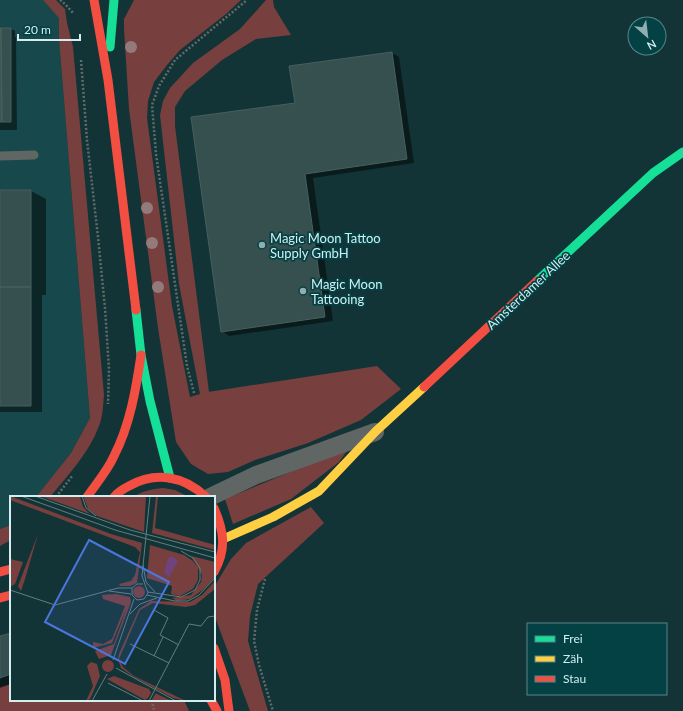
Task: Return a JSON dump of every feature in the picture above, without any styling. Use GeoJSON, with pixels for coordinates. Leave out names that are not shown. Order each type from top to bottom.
{"type":"FeatureCollection","features":[{"type":"Feature","properties":{"kind":"main road"},"geometry":{"type":"LineString","coordinates":[[94,0],[108,80],[141,355],[150,401],[170,478]]}},
{"type":"Feature","properties":{"kind":"main road"},"geometry":{"type":"LineString","coordinates":[[108,80],[114,0]]}},
{"type":"Feature","properties":{"kind":"main road","name":"Amsterdamer Allee"},"geometry":{"type":"LineString","coordinates":[[223,538],[273,517],[319,491],[376,431],[653,173],[683,152]]}},
{"type":"Feature","properties":{"kind":"main road"},"geometry":{"type":"LineString","coordinates":[[88,496],[114,457],[125,432],[137,385],[141,355]]}},
{"type":"Feature","properties":{"kind":"main road"},"geometry":{"type":"LineString","coordinates":[[150,401],[150,439]]}},
{"type":"Feature","properties":{"kind":"main road"},"geometry":{"type":"LineString","coordinates":[[115,496],[135,482],[151,474],[188,483],[205,496]]}},
{"type":"Feature","properties":{"kind":"main road"},"geometry":{"type":"LineString","coordinates":[[215,510],[220,522],[223,538],[221,555],[215,570]]}},
{"type":"Feature","properties":{"kind":"main road"},"geometry":{"type":"LineString","coordinates":[[0,598],[10,595]]}},
{"type":"Feature","properties":{"kind":"main road"},"geometry":{"type":"LineString","coordinates":[[215,651],[225,680],[229,711]]}},
{"type":"Feature","properties":{"kind":"main road"},"geometry":{"type":"LineString","coordinates":[[215,694],[222,711]]}},
{"type":"Feature","properties":{"kind":"main road"},"geometry":{"type":"LineString","coordinates":[[212,701],[217,711]]}},
{"type":"Feature","properties":{"kind":"street","name":"Amsterdamer Allee"},"geometry":{"type":"LineString","coordinates":[[212,496],[256,475],[376,431]]}},
{"type":"Feature","properties":{"kind":"lane"},"geometry":{"type":"LineString","coordinates":[[0,156],[34,155]]}},
{"type":"Feature","properties":{"kind":"path"},"geometry":{"type":"LineString","coordinates":[[60,0],[74,14],[76,21]]}},
{"type":"Feature","properties":{"kind":"path"},"geometry":{"type":"LineString","coordinates":[[194,393],[187,366],[156,154],[152,106],[159,86],[175,60],[247,0]]}},
{"type":"Feature","properties":{"kind":"path"},"geometry":{"type":"LineString","coordinates":[[81,58],[87,140],[104,308],[109,401],[107,408]]}},
{"type":"Feature","properties":{"kind":"path"},"geometry":{"type":"LineString","coordinates":[[57,496],[77,470]]}},
{"type":"Feature","properties":{"kind":"path"},"geometry":{"type":"LineString","coordinates":[[265,579],[257,610],[254,641],[259,665],[273,711]]}},
{"type":"Feature","properties":{"kind":"path"},"geometry":{"type":"LineString","coordinates":[[152,701],[154,711]]}},
{"type":"Feature","properties":{"kind":"shaded area"},"geometry":{"type":"Polygon","coordinates":[[[0,0],[43,0],[59,17],[59,39],[90,418],[71,453],[37,496],[10,496],[10,525],[0,529],[0,0]]]}},
{"type":"Feature","properties":{"kind":"shaded area"},"geometry":{"type":"Polygon","coordinates":[[[43,0],[56,0],[65,9],[73,47],[104,395],[103,410],[100,422],[95,436],[84,455],[51,496],[37,496],[71,453],[90,418],[59,39],[59,18],[43,0]]]}},
{"type":"Feature","properties":{"kind":"shaded area"},"geometry":{"type":"Polygon","coordinates":[[[134,0],[241,0],[226,14],[180,50],[154,82],[148,101],[147,118],[172,306],[190,397],[200,394],[179,284],[160,115],[163,101],[170,88],[193,63],[240,29],[266,0],[273,0],[274,7],[291,35],[256,39],[222,60],[185,91],[175,107],[175,126],[209,392],[377,366],[401,389],[361,420],[308,443],[255,460],[228,472],[208,474],[191,464],[176,442],[158,328],[129,109],[124,19],[134,0]]]}},
{"type":"Feature","properties":{"kind":"shaded area"},"geometry":{"type":"Polygon","coordinates":[[[349,448],[339,462],[291,499],[233,524],[225,499],[349,448]]]}},
{"type":"Feature","properties":{"kind":"shaded area"},"geometry":{"type":"Polygon","coordinates":[[[163,488],[175,490],[187,496],[135,496],[155,489],[163,488]]]}},
{"type":"Feature","properties":{"kind":"shaded area"},"geometry":{"type":"Polygon","coordinates":[[[311,507],[324,523],[258,584],[250,616],[248,641],[268,711],[250,711],[215,617],[215,585],[231,559],[246,543],[311,507]]]}},
{"type":"Feature","properties":{"kind":"shaded area"},"geometry":{"type":"Polygon","coordinates":[[[10,525],[10,541],[0,546],[0,529],[10,525]]]}},
{"type":"Feature","properties":{"kind":"shaded area"},"geometry":{"type":"Polygon","coordinates":[[[10,684],[10,701],[184,701],[189,711],[0,711],[0,687],[10,684]]]}},
{"type":"Feature","properties":{"kind":"building"},"geometry":{"type":"Polygon","coordinates":[[[1,28],[2,122],[0,122],[1,28]]]}},
{"type":"Feature","properties":{"kind":"building"},"geometry":{"type":"Polygon","coordinates":[[[1,28],[11,28],[11,122],[2,122],[1,28]]]}},
{"type":"Feature","properties":{"kind":"building","name":"Magic Moon Tattoo Supply GmbH"},"geometry":{"type":"Polygon","coordinates":[[[392,52],[407,159],[305,174],[325,317],[221,332],[191,117],[295,103],[289,66],[392,52]]]}},
{"type":"Feature","properties":{"kind":"building"},"geometry":{"type":"Polygon","coordinates":[[[0,190],[31,190],[31,287],[0,287],[0,190]]]}},
{"type":"Feature","properties":{"kind":"building"},"geometry":{"type":"Polygon","coordinates":[[[0,287],[31,287],[31,406],[0,406],[0,287]]]}},
{"type":"Feature","properties":{"kind":"building"},"geometry":{"type":"Polygon","coordinates":[[[10,633],[10,674],[0,678],[0,636],[10,633]]]}},
{"type":"Feature","properties":{"kind":"traffic: fast"},"geometry":{"type":"LineString","coordinates":[[110,47],[114,0]]}},
{"type":"Feature","properties":{"kind":"traffic: fast"},"geometry":{"type":"LineString","coordinates":[[537,281],[653,173],[683,152]]}},
{"type":"Feature","properties":{"kind":"traffic: fast"},"geometry":{"type":"LineString","coordinates":[[136,310],[141,355],[150,401],[170,478]]}},
{"type":"Feature","properties":{"kind":"traffic: slow"},"geometry":{"type":"LineString","coordinates":[[223,539],[273,517],[319,491],[376,431],[424,387]]}},
{"type":"Feature","properties":{"kind":"traffic: jam"},"geometry":{"type":"LineString","coordinates":[[94,0],[108,80],[136,310]]}},
{"type":"Feature","properties":{"kind":"traffic: jam"},"geometry":{"type":"LineString","coordinates":[[424,387],[537,281]]}},
{"type":"Feature","properties":{"kind":"traffic: jam"},"geometry":{"type":"LineString","coordinates":[[88,496],[109,466],[120,444],[134,394],[141,355]]}},
{"type":"Feature","properties":{"kind":"traffic: jam"},"geometry":{"type":"LineString","coordinates":[[115,496],[123,489],[139,481],[159,477],[179,480],[188,484],[205,496]]}},
{"type":"Feature","properties":{"kind":"traffic: jam"},"geometry":{"type":"LineString","coordinates":[[215,511],[220,524],[223,540],[221,556],[215,570]]}},
{"type":"Feature","properties":{"kind":"traffic: jam"},"geometry":{"type":"LineString","coordinates":[[0,572],[10,569]]}},
{"type":"Feature","properties":{"kind":"traffic: jam"},"geometry":{"type":"LineString","coordinates":[[0,598],[10,595]]}},
{"type":"Feature","properties":{"kind":"traffic: jam"},"geometry":{"type":"LineString","coordinates":[[215,651],[225,680],[229,711]]}},
{"type":"Feature","properties":{"kind":"traffic: jam"},"geometry":{"type":"LineString","coordinates":[[212,701],[217,711]]}},
{"type":"Feature","properties":{"kind":"place","name":"Magic Moon Tattoo Supply GmbH"},"geometry":{"type":"Point","coordinates":[262,245]}},
{"type":"Feature","properties":{"kind":"place","name":"Magic Moon Tattooing"},"geometry":{"type":"Point","coordinates":[303,291]}}]}
